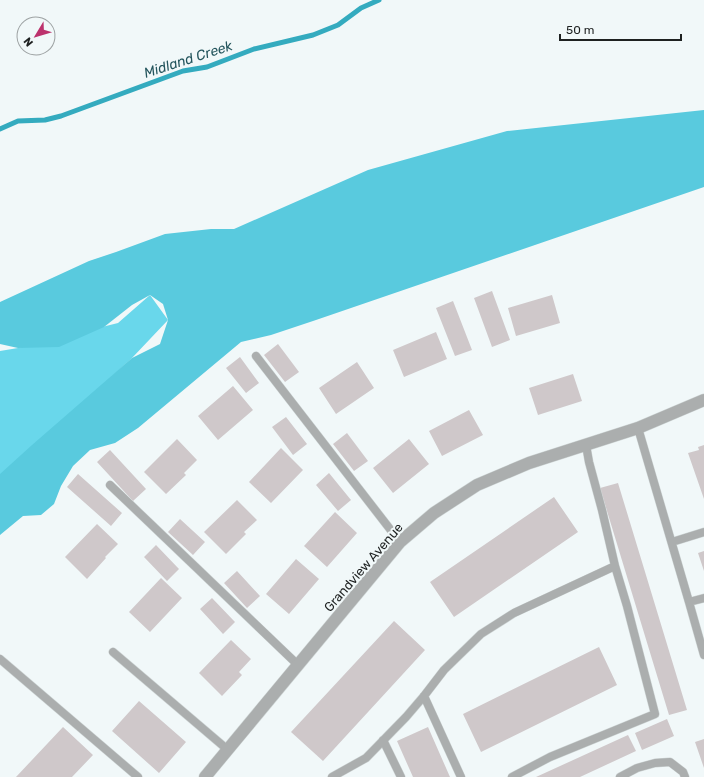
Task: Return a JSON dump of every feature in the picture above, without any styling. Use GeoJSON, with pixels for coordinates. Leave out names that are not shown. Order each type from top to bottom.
{"type":"FeatureCollection","features":[{"type":"Feature","properties":{"kind":"street","name":"Grandview Avenue"},"geometry":{"type":"LineString","coordinates":[[205,777],[400,542],[434,512],[477,485],[528,463],[638,428],[704,400]]}},
{"type":"Feature","properties":{"kind":"lane"},"geometry":{"type":"LineString","coordinates":[[256,356],[400,542]]}},
{"type":"Feature","properties":{"kind":"lane"},"geometry":{"type":"LineString","coordinates":[[638,428],[704,655]]}},
{"type":"Feature","properties":{"kind":"lane"},"geometry":{"type":"LineString","coordinates":[[512,777],[550,757],[655,714],[615,566],[586,445]]}},
{"type":"Feature","properties":{"kind":"lane"},"geometry":{"type":"LineString","coordinates":[[110,485],[298,665]]}},
{"type":"Feature","properties":{"kind":"lane"},"geometry":{"type":"LineString","coordinates":[[672,542],[704,532]]}},
{"type":"Feature","properties":{"kind":"lane"},"geometry":{"type":"LineString","coordinates":[[332,777],[366,758],[406,717],[444,670],[481,634],[514,614],[615,566]]}},
{"type":"Feature","properties":{"kind":"lane"},"geometry":{"type":"LineString","coordinates":[[689,602],[704,598]]}},
{"type":"Feature","properties":{"kind":"lane"},"geometry":{"type":"LineString","coordinates":[[113,652],[228,750]]}},
{"type":"Feature","properties":{"kind":"lane"},"geometry":{"type":"LineString","coordinates":[[0,659],[138,777]]}},
{"type":"Feature","properties":{"kind":"lane"},"geometry":{"type":"LineString","coordinates":[[424,696],[461,777]]}},
{"type":"Feature","properties":{"kind":"lane"},"geometry":{"type":"LineString","coordinates":[[383,740],[401,777]]}},
{"type":"Feature","properties":{"kind":"lane"},"geometry":{"type":"LineString","coordinates":[[620,777],[637,768],[655,763],[670,762],[683,772],[685,777]]}},
{"type":"Feature","properties":{"kind":"shaded area"},"geometry":{"type":"Polygon","coordinates":[[[704,110],[704,187],[316,320],[271,335],[241,342],[138,428],[115,443],[90,450],[73,466],[61,486],[54,504],[41,515],[23,516],[0,535],[0,474],[132,358],[160,344],[168,320],[163,304],[150,295],[132,305],[104,327],[59,347],[18,348],[0,344],[0,302],[89,261],[165,234],[211,229],[234,229],[368,170],[507,131],[704,110]]]}},
{"type":"Feature","properties":{"kind":"shaded area"},"geometry":{"type":"Polygon","coordinates":[[[150,295],[168,320],[132,358],[0,479],[0,351],[18,348],[118,323],[150,295]]]}},
{"type":"Feature","properties":{"kind":"building"},"geometry":{"type":"Polygon","coordinates":[[[492,291],[510,340],[492,347],[474,298],[492,291]]]}},
{"type":"Feature","properties":{"kind":"building"},"geometry":{"type":"Polygon","coordinates":[[[552,295],[560,323],[516,336],[508,308],[552,295]]]}},
{"type":"Feature","properties":{"kind":"building"},"geometry":{"type":"Polygon","coordinates":[[[453,301],[472,350],[455,356],[436,308],[453,301]]]}},
{"type":"Feature","properties":{"kind":"building"},"geometry":{"type":"Polygon","coordinates":[[[436,332],[447,359],[404,377],[393,350],[436,332]]]}},
{"type":"Feature","properties":{"kind":"building"},"geometry":{"type":"Polygon","coordinates":[[[278,344],[299,372],[285,382],[264,355],[278,344]]]}},
{"type":"Feature","properties":{"kind":"building"},"geometry":{"type":"Polygon","coordinates":[[[240,357],[259,383],[246,393],[226,368],[240,357]]]}},
{"type":"Feature","properties":{"kind":"building"},"geometry":{"type":"Polygon","coordinates":[[[357,362],[374,388],[336,414],[319,388],[357,362]]]}},
{"type":"Feature","properties":{"kind":"building"},"geometry":{"type":"Polygon","coordinates":[[[573,374],[582,401],[538,415],[529,388],[573,374]]]}},
{"type":"Feature","properties":{"kind":"building"},"geometry":{"type":"Polygon","coordinates":[[[233,386],[253,410],[218,440],[198,416],[233,386]]]}},
{"type":"Feature","properties":{"kind":"building"},"geometry":{"type":"Polygon","coordinates":[[[469,410],[483,435],[442,456],[429,431],[469,410]]]}},
{"type":"Feature","properties":{"kind":"building"},"geometry":{"type":"Polygon","coordinates":[[[286,417],[307,444],[293,455],[272,427],[286,417]]]}},
{"type":"Feature","properties":{"kind":"building"},"geometry":{"type":"Polygon","coordinates":[[[347,433],[368,461],[354,471],[333,444],[347,433]]]}},
{"type":"Feature","properties":{"kind":"building"},"geometry":{"type":"Polygon","coordinates":[[[177,439],[197,460],[184,473],[186,475],[166,494],[144,472],[177,439]]]}},
{"type":"Feature","properties":{"kind":"building"},"geometry":{"type":"Polygon","coordinates":[[[409,439],[429,464],[393,493],[373,468],[409,439]]]}},
{"type":"Feature","properties":{"kind":"building"},"geometry":{"type":"Polygon","coordinates":[[[704,445],[704,499],[688,453],[699,450],[698,447],[704,445]]]}},
{"type":"Feature","properties":{"kind":"building"},"geometry":{"type":"Polygon","coordinates":[[[281,448],[303,470],[271,503],[249,482],[281,448]]]}},
{"type":"Feature","properties":{"kind":"building"},"geometry":{"type":"Polygon","coordinates":[[[110,450],[146,489],[133,501],[97,462],[110,450]]]}},
{"type":"Feature","properties":{"kind":"building"},"geometry":{"type":"Polygon","coordinates":[[[329,473],[351,500],[338,511],[316,485],[329,473]]]}},
{"type":"Feature","properties":{"kind":"building"},"geometry":{"type":"Polygon","coordinates":[[[78,474],[122,513],[111,526],[67,487],[78,474]]]}},
{"type":"Feature","properties":{"kind":"building"},"geometry":{"type":"Polygon","coordinates":[[[618,483],[687,710],[669,715],[600,488],[618,483]]]}},
{"type":"Feature","properties":{"kind":"building"},"geometry":{"type":"Polygon","coordinates":[[[554,497],[578,532],[454,617],[430,582],[554,497]]]}},
{"type":"Feature","properties":{"kind":"building"},"geometry":{"type":"Polygon","coordinates":[[[237,500],[257,520],[244,532],[246,534],[226,554],[204,532],[237,500]]]}},
{"type":"Feature","properties":{"kind":"building"},"geometry":{"type":"Polygon","coordinates":[[[335,512],[357,533],[327,567],[304,546],[335,512]]]}},
{"type":"Feature","properties":{"kind":"building"},"geometry":{"type":"Polygon","coordinates":[[[180,519],[205,542],[193,555],[168,532],[180,519]]]}},
{"type":"Feature","properties":{"kind":"building"},"geometry":{"type":"Polygon","coordinates":[[[97,524],[118,544],[87,579],[65,557],[97,524]]]}},
{"type":"Feature","properties":{"kind":"building"},"geometry":{"type":"Polygon","coordinates":[[[156,545],[179,569],[167,581],[144,557],[156,545]]]}},
{"type":"Feature","properties":{"kind":"building"},"geometry":{"type":"Polygon","coordinates":[[[704,551],[704,571],[698,553],[704,551]]]}},
{"type":"Feature","properties":{"kind":"building"},"geometry":{"type":"Polygon","coordinates":[[[296,559],[319,579],[289,614],[266,594],[296,559]]]}},
{"type":"Feature","properties":{"kind":"building"},"geometry":{"type":"Polygon","coordinates":[[[237,571],[260,596],[247,608],[224,583],[237,571]]]}},
{"type":"Feature","properties":{"kind":"building"},"geometry":{"type":"Polygon","coordinates":[[[161,578],[182,598],[150,632],[129,612],[161,578]]]}},
{"type":"Feature","properties":{"kind":"building"},"geometry":{"type":"Polygon","coordinates":[[[212,598],[235,622],[223,634],[200,609],[212,598]]]}},
{"type":"Feature","properties":{"kind":"building"},"geometry":{"type":"Polygon","coordinates":[[[394,621],[425,650],[323,761],[291,732],[394,621]]]}},
{"type":"Feature","properties":{"kind":"building"},"geometry":{"type":"Polygon","coordinates":[[[231,640],[251,659],[239,672],[242,675],[222,696],[199,673],[231,640]]]}},
{"type":"Feature","properties":{"kind":"building"},"geometry":{"type":"Polygon","coordinates":[[[599,647],[617,685],[481,752],[463,714],[599,647]]]}},
{"type":"Feature","properties":{"kind":"building"},"geometry":{"type":"Polygon","coordinates":[[[139,701],[186,742],[159,773],[112,731],[139,701]]]}},
{"type":"Feature","properties":{"kind":"building"},"geometry":{"type":"Polygon","coordinates":[[[667,719],[674,736],[642,750],[635,733],[667,719]]]}},
{"type":"Feature","properties":{"kind":"building"},"geometry":{"type":"Polygon","coordinates":[[[63,727],[93,755],[72,777],[16,777],[63,727]]]}},
{"type":"Feature","properties":{"kind":"building"},"geometry":{"type":"Polygon","coordinates":[[[428,727],[450,777],[413,777],[397,741],[428,727]]]}},
{"type":"Feature","properties":{"kind":"building"},"geometry":{"type":"Polygon","coordinates":[[[628,735],[636,751],[580,777],[536,777],[628,735]]]}},
{"type":"Feature","properties":{"kind":"building"},"geometry":{"type":"Polygon","coordinates":[[[704,739],[704,768],[695,742],[704,739]]]}},
{"type":"Feature","properties":{"kind":"waterway","name":"Midland Creek"},"geometry":{"type":"LineString","coordinates":[[0,129],[18,121],[45,120],[61,116],[183,71],[207,67],[254,49],[313,35],[338,25],[361,8],[379,0]]}}]}
